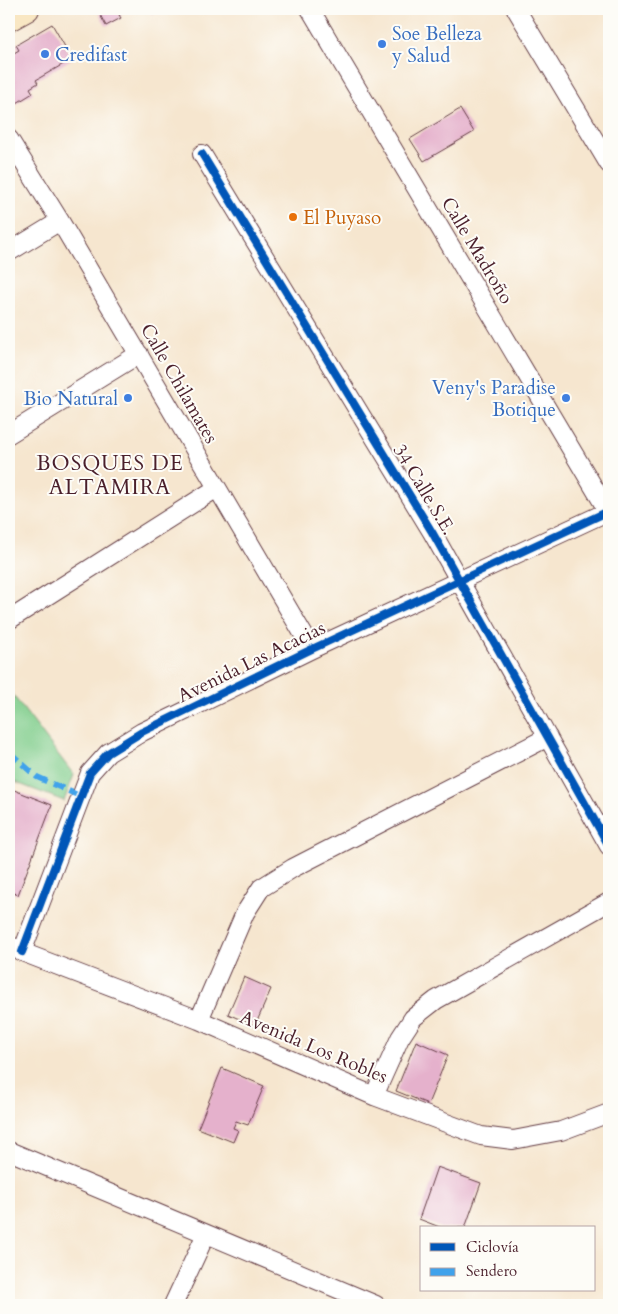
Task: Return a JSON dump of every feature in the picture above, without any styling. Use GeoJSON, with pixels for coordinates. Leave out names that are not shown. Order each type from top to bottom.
{"type":"FeatureCollection","features":[{"type":"Feature","properties":{"kind":"main road"},"geometry":{"type":"LineString","coordinates":[[9,20],[26,9]]}},
{"type":"Feature","properties":{"kind":"street","name":"Calle Madroño"},"geometry":{"type":"LineString","coordinates":[[310,9],[609,512]]}},
{"type":"Feature","properties":{"kind":"street"},"geometry":{"type":"LineString","coordinates":[[516,9],[609,164]]}},
{"type":"Feature","properties":{"kind":"street","name":"Calle Chilamates"},"geometry":{"type":"LineString","coordinates":[[9,139],[60,221],[312,649]]}},
{"type":"Feature","properties":{"kind":"street","name":"34 Calle S.E."},"geometry":{"type":"LineString","coordinates":[[202,154],[432,532],[609,846]]}},
{"type":"Feature","properties":{"kind":"street"},"geometry":{"type":"LineString","coordinates":[[9,252],[60,221]]}},
{"type":"Feature","properties":{"kind":"street"},"geometry":{"type":"LineString","coordinates":[[9,434],[138,354]]}},
{"type":"Feature","properties":{"kind":"street"},"geometry":{"type":"LineString","coordinates":[[9,620],[217,488]]}},
{"type":"Feature","properties":{"kind":"street","name":"Avenida Las Acacias"},"geometry":{"type":"LineString","coordinates":[[15,948],[90,773],[108,753],[142,732],[312,649],[609,512]]}},
{"type":"Feature","properties":{"kind":"street"},"geometry":{"type":"LineString","coordinates":[[199,1020],[245,913],[261,888],[293,868],[548,738]]}},
{"type":"Feature","properties":{"kind":"street"},"geometry":{"type":"LineString","coordinates":[[374,1096],[400,1038],[413,1018],[436,1000],[609,902]]}},
{"type":"Feature","properties":{"kind":"street","name":"Avenida Los Robles"},"geometry":{"type":"LineString","coordinates":[[15,948],[199,1020],[374,1096],[481,1136],[513,1140],[560,1131],[609,1113]]}},
{"type":"Feature","properties":{"kind":"street"},"geometry":{"type":"LineString","coordinates":[[9,1151],[376,1305]]}},
{"type":"Feature","properties":{"kind":"street"},"geometry":{"type":"LineString","coordinates":[[173,1305],[206,1234]]}},
{"type":"Feature","properties":{"kind":"green space"},"geometry":{"type":"Polygon","coordinates":[[[9,690],[74,775],[64,801],[9,780],[9,690]]]}},
{"type":"Feature","properties":{"kind":"building"},"geometry":{"type":"Polygon","coordinates":[[[97,9],[129,9],[119,15],[121,18],[106,26],[97,9]]]}},
{"type":"Feature","properties":{"kind":"building"},"geometry":{"type":"Polygon","coordinates":[[[149,9],[161,9],[152,14],[149,9]]]}},
{"type":"Feature","properties":{"kind":"building","name":"Credifast"},"geometry":{"type":"Polygon","coordinates":[[[52,24],[72,59],[36,80],[38,83],[30,88],[33,93],[12,106],[9,100],[9,56],[19,50],[16,45],[52,24]]]}},
{"type":"Feature","properties":{"kind":"building"},"geometry":{"type":"Polygon","coordinates":[[[460,109],[474,132],[424,161],[410,139],[460,109]]]}},
{"type":"Feature","properties":{"kind":"building"},"geometry":{"type":"Polygon","coordinates":[[[9,788],[52,805],[18,895],[9,891],[9,788]]]}},
{"type":"Feature","properties":{"kind":"building"},"geometry":{"type":"Polygon","coordinates":[[[244,977],[271,989],[255,1026],[228,1014],[244,977]]]}},
{"type":"Feature","properties":{"kind":"building"},"geometry":{"type":"Polygon","coordinates":[[[416,1041],[448,1055],[428,1104],[396,1091],[416,1041]]]}},
{"type":"Feature","properties":{"kind":"building"},"geometry":{"type":"Polygon","coordinates":[[[222,1068],[264,1086],[248,1125],[236,1121],[233,1128],[238,1130],[233,1142],[198,1128],[222,1068]]]}},
{"type":"Feature","properties":{"kind":"building"},"geometry":{"type":"Polygon","coordinates":[[[437,1167],[481,1183],[466,1226],[437,1226],[419,1219],[437,1167]]]}},
{"type":"Feature","properties":{"kind":"marked path"},"geometry":{"type":"LineString","coordinates":[[9,752],[37,777],[82,797]]}},
{"type":"Feature","properties":{"kind":"cycle path"},"geometry":{"type":"LineString","coordinates":[[202,154],[432,532],[609,846]]}},
{"type":"Feature","properties":{"kind":"cycle path"},"geometry":{"type":"LineString","coordinates":[[22,952],[90,773],[108,753],[142,732],[312,649],[609,511]]}},
{"type":"Feature","properties":{"kind":"place","name":"Soe Belleza y Salud"},"geometry":{"type":"Point","coordinates":[382,44]}},
{"type":"Feature","properties":{"kind":"place","name":"Credifast"},"geometry":{"type":"Point","coordinates":[45,54]}},
{"type":"Feature","properties":{"kind":"place","name":"El Puyaso"},"geometry":{"type":"Point","coordinates":[293,217]}},
{"type":"Feature","properties":{"kind":"place","name":"Bio Natural"},"geometry":{"type":"Point","coordinates":[128,398]}},
{"type":"Feature","properties":{"kind":"place","name":"Veny's Paradise Botique"},"geometry":{"type":"Point","coordinates":[566,398]}},
{"type":"Feature","properties":{"kind":"district","name":"BOSQUES DE ALTAMIRA"},"geometry":{"type":"Point","coordinates":[110,475]}}]}
